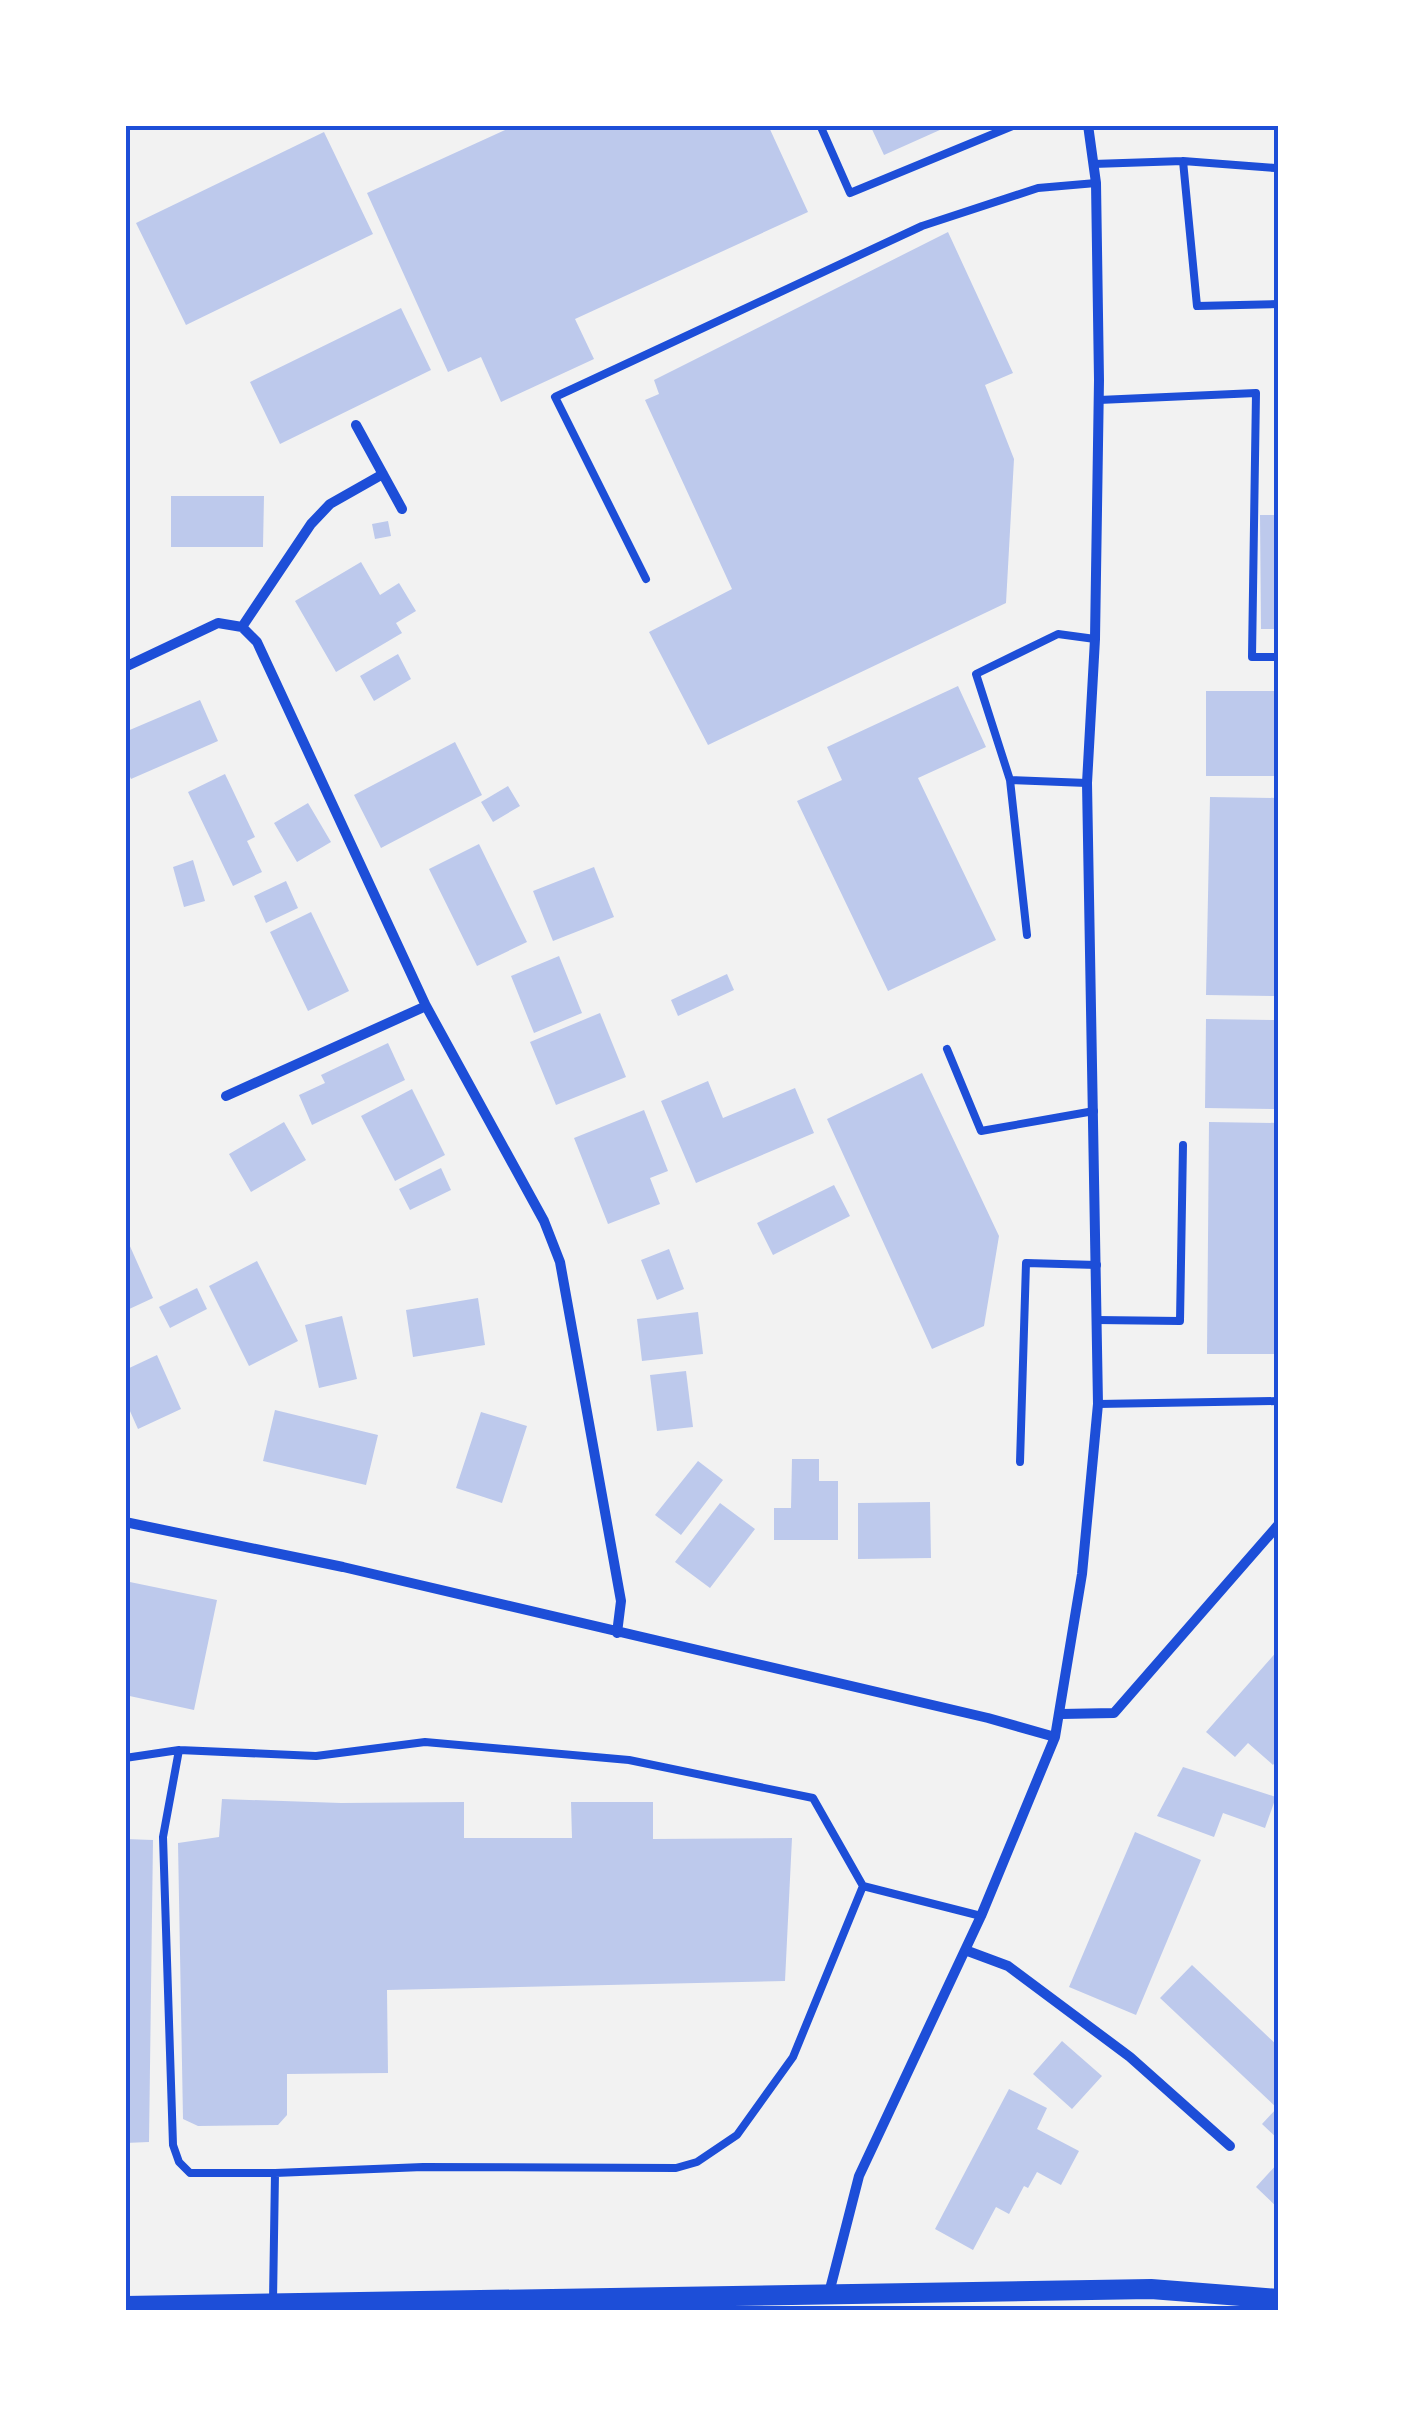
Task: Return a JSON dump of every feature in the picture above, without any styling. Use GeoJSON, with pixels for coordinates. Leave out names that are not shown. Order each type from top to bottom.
{"type":"FeatureCollection","features":[{"type":"Feature","properties":{"kind":"main road"},"geometry":{"type":"LineString","coordinates":[[125,2306],[515,2304],[829,2293],[1152,2290],[1279,2298]]}},
{"type":"Feature","properties":{"kind":"street"},"geometry":{"type":"LineString","coordinates":[[829,2293],[859,2176],[981,1916],[1055,1738],[1082,1574],[1098,1404],[1088,783],[1095,638],[1098,400],[1096,183],[1088,125]]}},
{"type":"Feature","properties":{"kind":"street"},"geometry":{"type":"LineString","coordinates":[[356,425],[402,510]]}},
{"type":"Feature","properties":{"kind":"street"},"geometry":{"type":"LineString","coordinates":[[242,627],[311,524],[330,504],[382,474]]}},
{"type":"Feature","properties":{"kind":"street"},"geometry":{"type":"LineString","coordinates":[[125,667],[218,623],[242,627],[256,642],[426,1006],[544,1221],[560,1262],[621,1601],[617,1633]]}},
{"type":"Feature","properties":{"kind":"street"},"geometry":{"type":"LineString","coordinates":[[226,1096],[426,1006]]}},
{"type":"Feature","properties":{"kind":"street"},"geometry":{"type":"LineString","coordinates":[[125,1522],[343,1567],[988,1718],[1055,1738]]}},
{"type":"Feature","properties":{"kind":"street"},"geometry":{"type":"LineString","coordinates":[[1061,1714],[1114,1713],[1279,1524]]}},
{"type":"Feature","properties":{"kind":"street"},"geometry":{"type":"LineString","coordinates":[[965,1950],[1008,1966],[1130,2057],[1230,2146]]}},
{"type":"Feature","properties":{"kind":"lane"},"geometry":{"type":"LineString","coordinates":[[820,125],[850,193],[1015,125]]}},
{"type":"Feature","properties":{"kind":"lane"},"geometry":{"type":"LineString","coordinates":[[1094,164],[1183,161],[1276,168]]}},
{"type":"Feature","properties":{"kind":"lane"},"geometry":{"type":"LineString","coordinates":[[1183,161],[1197,306],[1279,304]]}},
{"type":"Feature","properties":{"kind":"lane"},"geometry":{"type":"LineString","coordinates":[[646,579],[555,397],[922,226],[1038,188],[1096,183]]}},
{"type":"Feature","properties":{"kind":"lane"},"geometry":{"type":"LineString","coordinates":[[1098,400],[1256,394],[1252,657],[1279,657]]}},
{"type":"Feature","properties":{"kind":"lane"},"geometry":{"type":"LineString","coordinates":[[1028,935],[1010,780],[976,674],[1058,634],[1095,638]]}},
{"type":"Feature","properties":{"kind":"lane"},"geometry":{"type":"LineString","coordinates":[[1010,780],[1088,783]]}},
{"type":"Feature","properties":{"kind":"lane"},"geometry":{"type":"LineString","coordinates":[[947,1049],[981,1131],[1094,1111]]}},
{"type":"Feature","properties":{"kind":"lane"},"geometry":{"type":"LineString","coordinates":[[1096,1320],[1180,1321],[1183,1145]]}},
{"type":"Feature","properties":{"kind":"lane"},"geometry":{"type":"LineString","coordinates":[[1020,1462],[1026,1263],[1097,1265]]}},
{"type":"Feature","properties":{"kind":"lane"},"geometry":{"type":"LineString","coordinates":[[1098,1404],[1279,1401]]}},
{"type":"Feature","properties":{"kind":"lane"},"geometry":{"type":"LineString","coordinates":[[125,1758],[179,1750],[316,1756],[425,1742],[630,1760],[813,1798],[863,1886],[981,1916]]}},
{"type":"Feature","properties":{"kind":"lane"},"geometry":{"type":"LineString","coordinates":[[179,1750],[163,1837],[172,2145],[179,2162],[190,2173],[422,2167],[676,2168],[697,2162],[737,2135],[793,2057],[863,1886]]}},
{"type":"Feature","properties":{"kind":"lane"},"geometry":{"type":"LineString","coordinates":[[272,2303],[275,2173]]}},
{"type":"Feature","properties":{"kind":"building"},"geometry":{"type":"Polygon","coordinates":[[[516,125],[768,125],[808,212],[575,319],[594,359],[501,402],[481,357],[448,372],[367,193],[516,125]]]}},
{"type":"Feature","properties":{"kind":"building"},"geometry":{"type":"Polygon","coordinates":[[[870,125],[951,125],[884,155],[870,125]]]}},
{"type":"Feature","properties":{"kind":"building"},"geometry":{"type":"Polygon","coordinates":[[[324,132],[373,234],[186,325],[136,223],[324,132]]]}},
{"type":"Feature","properties":{"kind":"building"},"geometry":{"type":"Polygon","coordinates":[[[948,232],[1013,373],[985,385],[1014,459],[1006,603],[708,745],[649,632],[732,589],[645,400],[659,394],[654,380],[948,232]]]}},
{"type":"Feature","properties":{"kind":"building"},"geometry":{"type":"Polygon","coordinates":[[[401,308],[431,370],[280,444],[250,382],[401,308]]]}},
{"type":"Feature","properties":{"kind":"building"},"geometry":{"type":"Polygon","coordinates":[[[171,496],[264,496],[263,547],[171,547],[171,496]]]}},
{"type":"Feature","properties":{"kind":"building"},"geometry":{"type":"Polygon","coordinates":[[[1260,515],[1279,515],[1279,629],[1261,629],[1260,515]]]}},
{"type":"Feature","properties":{"kind":"building"},"geometry":{"type":"Polygon","coordinates":[[[388,521],[391,536],[375,539],[372,524],[388,521]]]}},
{"type":"Feature","properties":{"kind":"building"},"geometry":{"type":"Polygon","coordinates":[[[361,562],[380,595],[399,583],[416,611],[396,623],[402,633],[336,672],[295,601],[361,562]]]}},
{"type":"Feature","properties":{"kind":"building"},"geometry":{"type":"Polygon","coordinates":[[[398,654],[411,679],[374,701],[360,676],[398,654]]]}},
{"type":"Feature","properties":{"kind":"building"},"geometry":{"type":"Polygon","coordinates":[[[958,686],[986,747],[918,778],[996,940],[888,991],[797,801],[842,780],[827,747],[958,686]]]}},
{"type":"Feature","properties":{"kind":"building"},"geometry":{"type":"Polygon","coordinates":[[[1206,691],[1279,691],[1279,776],[1206,776],[1206,691]]]}},
{"type":"Feature","properties":{"kind":"building"},"geometry":{"type":"Polygon","coordinates":[[[200,700],[218,741],[131,779],[125,766],[125,732],[200,700]]]}},
{"type":"Feature","properties":{"kind":"building"},"geometry":{"type":"Polygon","coordinates":[[[455,742],[482,795],[381,848],[354,795],[455,742]]]}},
{"type":"Feature","properties":{"kind":"building"},"geometry":{"type":"Polygon","coordinates":[[[225,774],[255,837],[247,841],[262,872],[233,886],[188,792],[225,774]]]}},
{"type":"Feature","properties":{"kind":"building"},"geometry":{"type":"Polygon","coordinates":[[[508,786],[520,806],[493,822],[481,802],[508,786]]]}},
{"type":"Feature","properties":{"kind":"building"},"geometry":{"type":"Polygon","coordinates":[[[1210,797],[1279,798],[1279,996],[1206,995],[1210,797]]]}},
{"type":"Feature","properties":{"kind":"building"},"geometry":{"type":"Polygon","coordinates":[[[308,803],[331,842],[297,862],[274,823],[308,803]]]}},
{"type":"Feature","properties":{"kind":"building"},"geometry":{"type":"Polygon","coordinates":[[[479,844],[527,942],[477,966],[429,869],[479,844]]]}},
{"type":"Feature","properties":{"kind":"building"},"geometry":{"type":"Polygon","coordinates":[[[193,860],[205,901],[184,907],[173,867],[193,860]]]}},
{"type":"Feature","properties":{"kind":"building"},"geometry":{"type":"Polygon","coordinates":[[[594,867],[614,917],[553,941],[533,891],[594,867]]]}},
{"type":"Feature","properties":{"kind":"building"},"geometry":{"type":"Polygon","coordinates":[[[286,881],[298,908],[266,923],[254,896],[286,881]]]}},
{"type":"Feature","properties":{"kind":"building"},"geometry":{"type":"Polygon","coordinates":[[[311,912],[349,991],[308,1011],[270,932],[311,912]]]}},
{"type":"Feature","properties":{"kind":"building"},"geometry":{"type":"Polygon","coordinates":[[[559,956],[582,1013],[534,1033],[511,976],[559,956]]]}},
{"type":"Feature","properties":{"kind":"building"},"geometry":{"type":"Polygon","coordinates":[[[727,974],[734,990],[678,1016],[671,1000],[727,974]]]}},
{"type":"Feature","properties":{"kind":"building"},"geometry":{"type":"Polygon","coordinates":[[[600,1013],[626,1077],[556,1105],[530,1042],[600,1013]]]}},
{"type":"Feature","properties":{"kind":"building"},"geometry":{"type":"Polygon","coordinates":[[[1206,1019],[1279,1020],[1279,1109],[1205,1108],[1206,1019]]]}},
{"type":"Feature","properties":{"kind":"building"},"geometry":{"type":"Polygon","coordinates":[[[388,1043],[405,1080],[312,1125],[299,1095],[325,1083],[321,1075],[388,1043]]]}},
{"type":"Feature","properties":{"kind":"building"},"geometry":{"type":"Polygon","coordinates":[[[922,1073],[999,1236],[984,1326],[932,1349],[827,1119],[922,1073]]]}},
{"type":"Feature","properties":{"kind":"building"},"geometry":{"type":"Polygon","coordinates":[[[708,1081],[723,1118],[795,1088],[814,1133],[696,1183],[661,1101],[708,1081]]]}},
{"type":"Feature","properties":{"kind":"building"},"geometry":{"type":"Polygon","coordinates":[[[412,1089],[445,1155],[395,1181],[361,1116],[412,1089]]]}},
{"type":"Feature","properties":{"kind":"building"},"geometry":{"type":"Polygon","coordinates":[[[644,1110],[668,1171],[650,1178],[660,1204],[608,1224],[574,1138],[644,1110]]]}},
{"type":"Feature","properties":{"kind":"building"},"geometry":{"type":"Polygon","coordinates":[[[284,1122],[306,1160],[251,1192],[229,1154],[284,1122]]]}},
{"type":"Feature","properties":{"kind":"building"},"geometry":{"type":"Polygon","coordinates":[[[1209,1122],[1279,1123],[1279,1354],[1207,1354],[1209,1122]]]}},
{"type":"Feature","properties":{"kind":"building"},"geometry":{"type":"Polygon","coordinates":[[[441,1168],[451,1190],[410,1210],[399,1189],[441,1168]]]}},
{"type":"Feature","properties":{"kind":"building"},"geometry":{"type":"Polygon","coordinates":[[[834,1185],[850,1216],[773,1255],[757,1223],[834,1185]]]}},
{"type":"Feature","properties":{"kind":"building"},"geometry":{"type":"Polygon","coordinates":[[[125,1235],[153,1298],[125,1311],[125,1235]]]}},
{"type":"Feature","properties":{"kind":"building"},"geometry":{"type":"Polygon","coordinates":[[[669,1249],[684,1289],[657,1300],[641,1260],[669,1249]]]}},
{"type":"Feature","properties":{"kind":"building"},"geometry":{"type":"Polygon","coordinates":[[[257,1261],[298,1341],[249,1366],[209,1286],[257,1261]]]}},
{"type":"Feature","properties":{"kind":"building"},"geometry":{"type":"Polygon","coordinates":[[[197,1288],[207,1309],[170,1328],[159,1307],[197,1288]]]}},
{"type":"Feature","properties":{"kind":"building"},"geometry":{"type":"Polygon","coordinates":[[[478,1298],[485,1345],[413,1357],[406,1310],[478,1298]]]}},
{"type":"Feature","properties":{"kind":"building"},"geometry":{"type":"Polygon","coordinates":[[[698,1312],[703,1354],[642,1361],[637,1319],[698,1312]]]}},
{"type":"Feature","properties":{"kind":"building"},"geometry":{"type":"Polygon","coordinates":[[[342,1316],[357,1379],[319,1388],[305,1325],[342,1316]]]}},
{"type":"Feature","properties":{"kind":"building"},"geometry":{"type":"Polygon","coordinates":[[[157,1355],[181,1409],[138,1429],[125,1400],[125,1370],[157,1355]]]}},
{"type":"Feature","properties":{"kind":"building"},"geometry":{"type":"Polygon","coordinates":[[[686,1371],[693,1427],[657,1431],[650,1375],[686,1371]]]}},
{"type":"Feature","properties":{"kind":"building"},"geometry":{"type":"Polygon","coordinates":[[[275,1410],[378,1435],[366,1485],[263,1461],[275,1410]]]}},
{"type":"Feature","properties":{"kind":"building"},"geometry":{"type":"Polygon","coordinates":[[[481,1412],[527,1426],[502,1503],[456,1488],[481,1412]]]}},
{"type":"Feature","properties":{"kind":"building"},"geometry":{"type":"Polygon","coordinates":[[[792,1459],[819,1459],[819,1481],[838,1481],[838,1540],[774,1540],[774,1508],[791,1508],[792,1459]]]}},
{"type":"Feature","properties":{"kind":"building"},"geometry":{"type":"Polygon","coordinates":[[[698,1461],[723,1480],[681,1535],[655,1515],[698,1461]]]}},
{"type":"Feature","properties":{"kind":"building"},"geometry":{"type":"Polygon","coordinates":[[[930,1502],[931,1558],[858,1559],[858,1503],[930,1502]]]}},
{"type":"Feature","properties":{"kind":"building"},"geometry":{"type":"Polygon","coordinates":[[[720,1503],[755,1529],[710,1588],[675,1562],[720,1503]]]}},
{"type":"Feature","properties":{"kind":"building"},"geometry":{"type":"Polygon","coordinates":[[[125,1581],[217,1600],[194,1710],[125,1695],[125,1581]]]}},
{"type":"Feature","properties":{"kind":"building"},"geometry":{"type":"Polygon","coordinates":[[[1279,1649],[1279,1757],[1273,1765],[1248,1743],[1235,1757],[1206,1732],[1279,1649]]]}},
{"type":"Feature","properties":{"kind":"building"},"geometry":{"type":"Polygon","coordinates":[[[1183,1767],[1276,1797],[1265,1828],[1223,1813],[1214,1837],[1157,1816],[1183,1767]]]}},
{"type":"Feature","properties":{"kind":"building"},"geometry":{"type":"Polygon","coordinates":[[[222,1799],[464,1802],[464,1838],[572,1838],[571,1802],[653,1802],[653,1839],[792,1838],[785,1981],[387,1990],[388,2073],[287,2074],[287,2115],[278,2125],[198,2126],[183,2119],[178,1843],[219,1837],[222,1799]]]}},
{"type":"Feature","properties":{"kind":"building"},"geometry":{"type":"Polygon","coordinates":[[[1135,1832],[1201,1860],[1136,2015],[1069,1987],[1135,1832]]]}},
{"type":"Feature","properties":{"kind":"building"},"geometry":{"type":"Polygon","coordinates":[[[125,1839],[153,1840],[149,2142],[125,2143],[125,1839]]]}},
{"type":"Feature","properties":{"kind":"building"},"geometry":{"type":"Polygon","coordinates":[[[1192,1965],[1279,2047],[1279,2140],[1262,2124],[1277,2108],[1160,1998],[1192,1965]]]}},
{"type":"Feature","properties":{"kind":"building"},"geometry":{"type":"Polygon","coordinates":[[[1062,2041],[1102,2076],[1072,2109],[1033,2074],[1062,2041]]]}},
{"type":"Feature","properties":{"kind":"building"},"geometry":{"type":"Polygon","coordinates":[[[1009,2089],[1047,2108],[1037,2129],[1079,2151],[1061,2185],[1037,2172],[1028,2188],[1024,2186],[1009,2214],[996,2207],[973,2250],[935,2229],[1009,2089]]]}},
{"type":"Feature","properties":{"kind":"building"},"geometry":{"type":"Polygon","coordinates":[[[1279,2162],[1279,2209],[1256,2187],[1279,2162]]]}}]}
